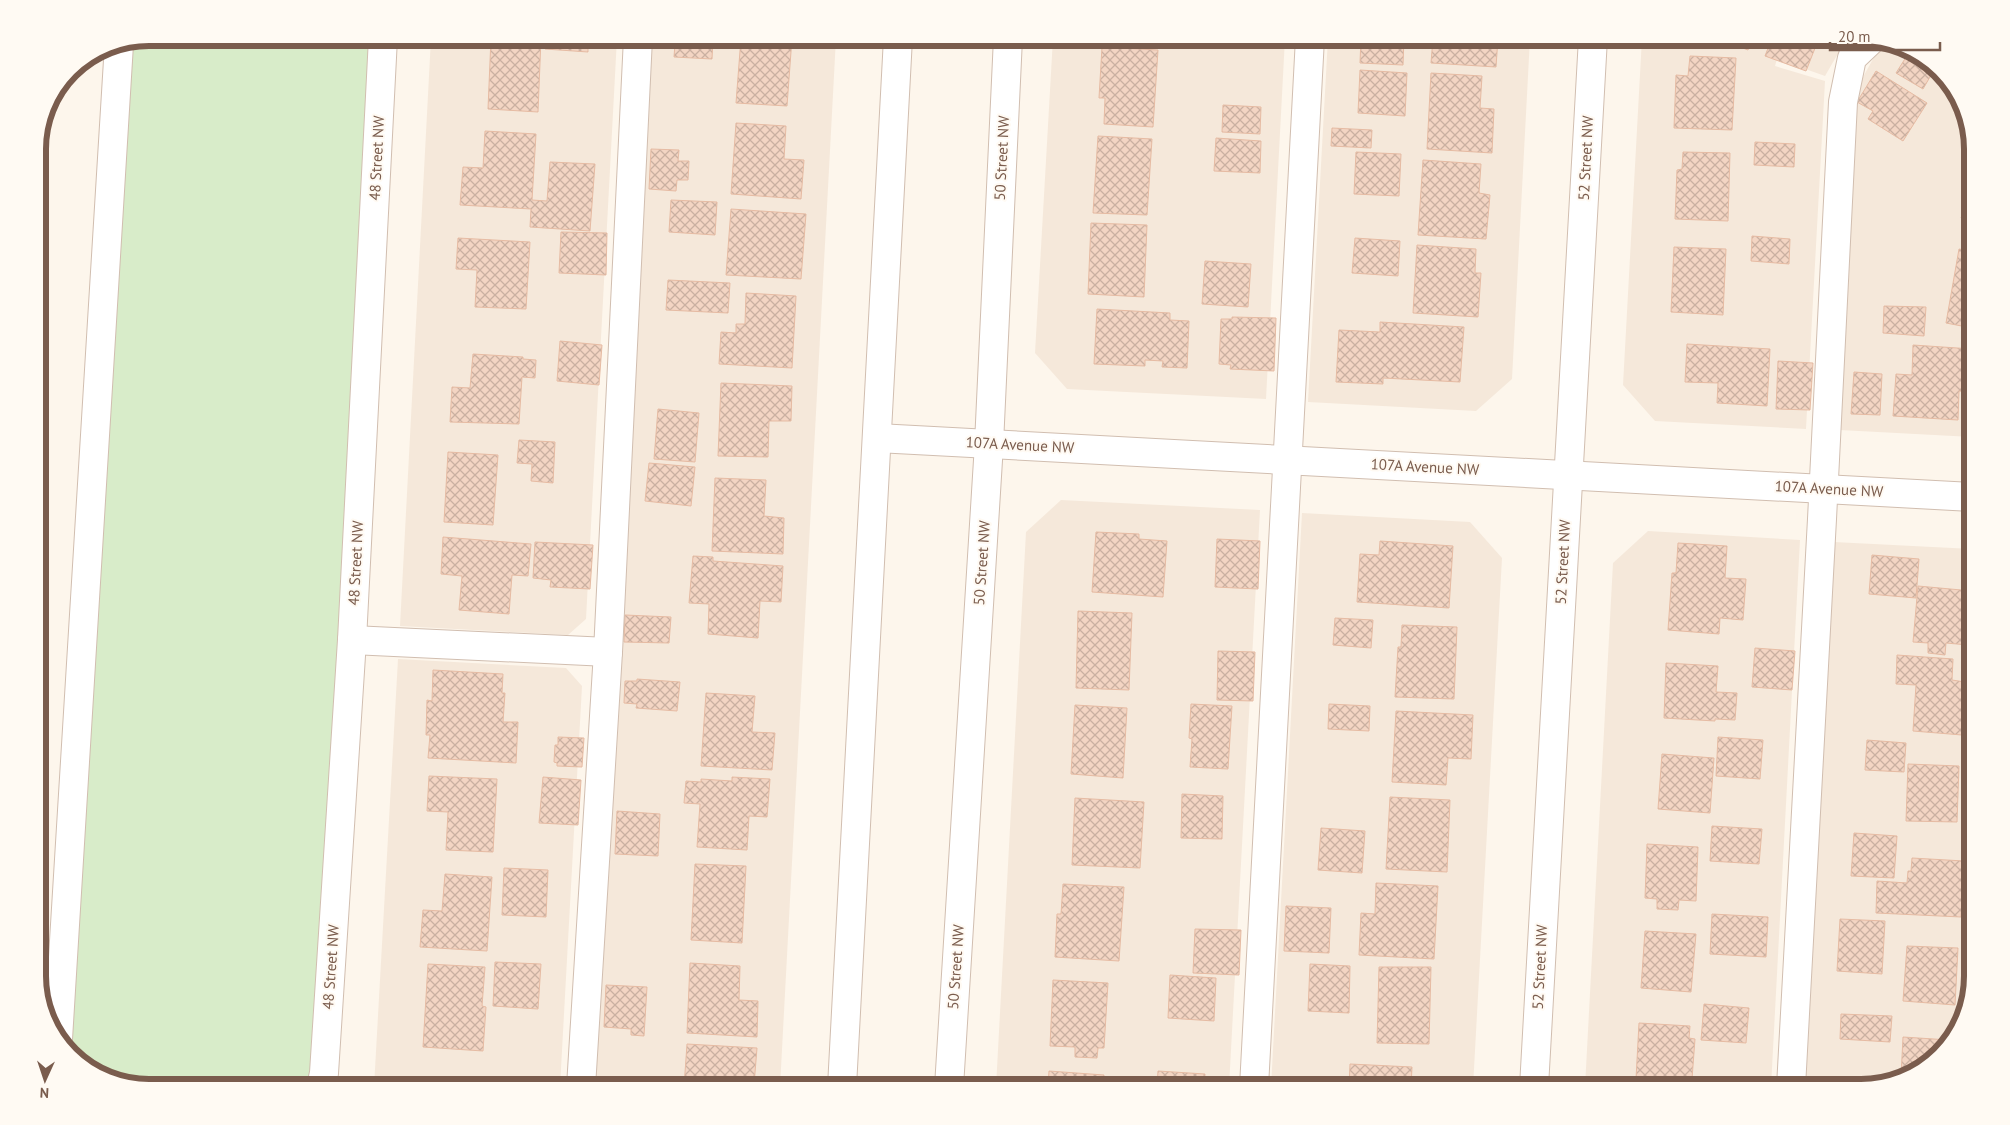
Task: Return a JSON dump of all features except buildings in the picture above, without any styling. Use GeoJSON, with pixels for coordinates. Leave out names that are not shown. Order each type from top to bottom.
{"type":"FeatureCollection","features":[{"type":"Feature","properties":{"kind":"street","name":"48 Street NW"},"geometry":{"type":"LineString","coordinates":[[322,1079],[352,640],[383,46]]}},
{"type":"Feature","properties":{"kind":"street"},"geometry":{"type":"LineString","coordinates":[[582,1079],[608,652],[638,46]]}},
{"type":"Feature","properties":{"kind":"street"},"geometry":{"type":"LineString","coordinates":[[842,1079],[898,46]]}},
{"type":"Feature","properties":{"kind":"street","name":"50 Street NW"},"geometry":{"type":"LineString","coordinates":[[950,1079],[990,444],[1008,46]]}},
{"type":"Feature","properties":{"kind":"street"},"geometry":{"type":"LineString","coordinates":[[1254,1079],[1310,46]]}},
{"type":"Feature","properties":{"kind":"street","name":"52 Street NW"},"geometry":{"type":"LineString","coordinates":[[1534,1079],[1593,46]]}},
{"type":"Feature","properties":{"kind":"street"},"geometry":{"type":"LineString","coordinates":[[1791,1079],[1843,102],[1852,58],[1864,46]]}},
{"type":"Feature","properties":{"kind":"street"},"geometry":{"type":"LineString","coordinates":[[59,1024],[119,51]]}},
{"type":"Feature","properties":{"kind":"street","name":"107A Avenue NW"},"geometry":{"type":"LineString","coordinates":[[877,438],[1964,497]]}},
{"type":"Feature","properties":{"kind":"street"},"geometry":{"type":"LineString","coordinates":[[352,640],[608,652]]}},
{"type":"Feature","properties":{"kind":"shaded area"},"geometry":{"type":"Polygon","coordinates":[[[431,46],[617,46],[586,619],[568,635],[400,626],[431,46]]]}},
{"type":"Feature","properties":{"kind":"shaded area"},"geometry":{"type":"Polygon","coordinates":[[[651,46],[836,46],[780,1079],[594,1079],[651,46]]]}},
{"type":"Feature","properties":{"kind":"shaded area"},"geometry":{"type":"Polygon","coordinates":[[[1053,46],[1285,46],[1266,399],[1067,389],[1035,353],[1053,46]]]}},
{"type":"Feature","properties":{"kind":"shaded area"},"geometry":{"type":"Polygon","coordinates":[[[1328,46],[1530,46],[1512,379],[1476,411],[1308,402],[1328,46]]]}},
{"type":"Feature","properties":{"kind":"shaded area"},"geometry":{"type":"Polygon","coordinates":[[[1642,46],[1842,46],[1825,76],[1777,59],[1775,66],[1825,81],[1806,429],[1655,421],[1623,385],[1642,46]]]}},
{"type":"Feature","properties":{"kind":"shaded area"},"geometry":{"type":"Polygon","coordinates":[[[1879,48],[1900,54],[1934,76],[1950,98],[1962,129],[1964,143],[1964,437],[1840,430],[1858,86],[1879,48]]]}},
{"type":"Feature","properties":{"kind":"shaded area"},"geometry":{"type":"Polygon","coordinates":[[[1061,500],[1260,510],[1229,1079],[996,1079],[1026,532],[1061,500]]]}},
{"type":"Feature","properties":{"kind":"shaded area"},"geometry":{"type":"Polygon","coordinates":[[[1302,513],[1470,522],[1502,558],[1473,1079],[1271,1079],[1302,513]]]}},
{"type":"Feature","properties":{"kind":"shaded area"},"geometry":{"type":"Polygon","coordinates":[[[1648,531],[1800,540],[1771,1079],[1585,1079],[1613,563],[1648,531]]]}},
{"type":"Feature","properties":{"kind":"shaded area"},"geometry":{"type":"Polygon","coordinates":[[[1834,542],[1964,549],[1964,976],[1960,1002],[1950,1027],[1934,1049],[1900,1071],[1874,1078],[1804,1079],[1834,542]]]}},
{"type":"Feature","properties":{"kind":"shaded area"},"geometry":{"type":"Polygon","coordinates":[[[398,659],[566,668],[582,686],[560,1079],[374,1079],[398,659]]]}},
{"type":"Feature","properties":{"kind":"green space"},"geometry":{"type":"Polygon","coordinates":[[[150,46],[383,46],[321,1079],[136,1078],[110,1071],[98,1065],[76,1049],[59,1024],[119,51],[129,48],[150,46]]]}}]}
